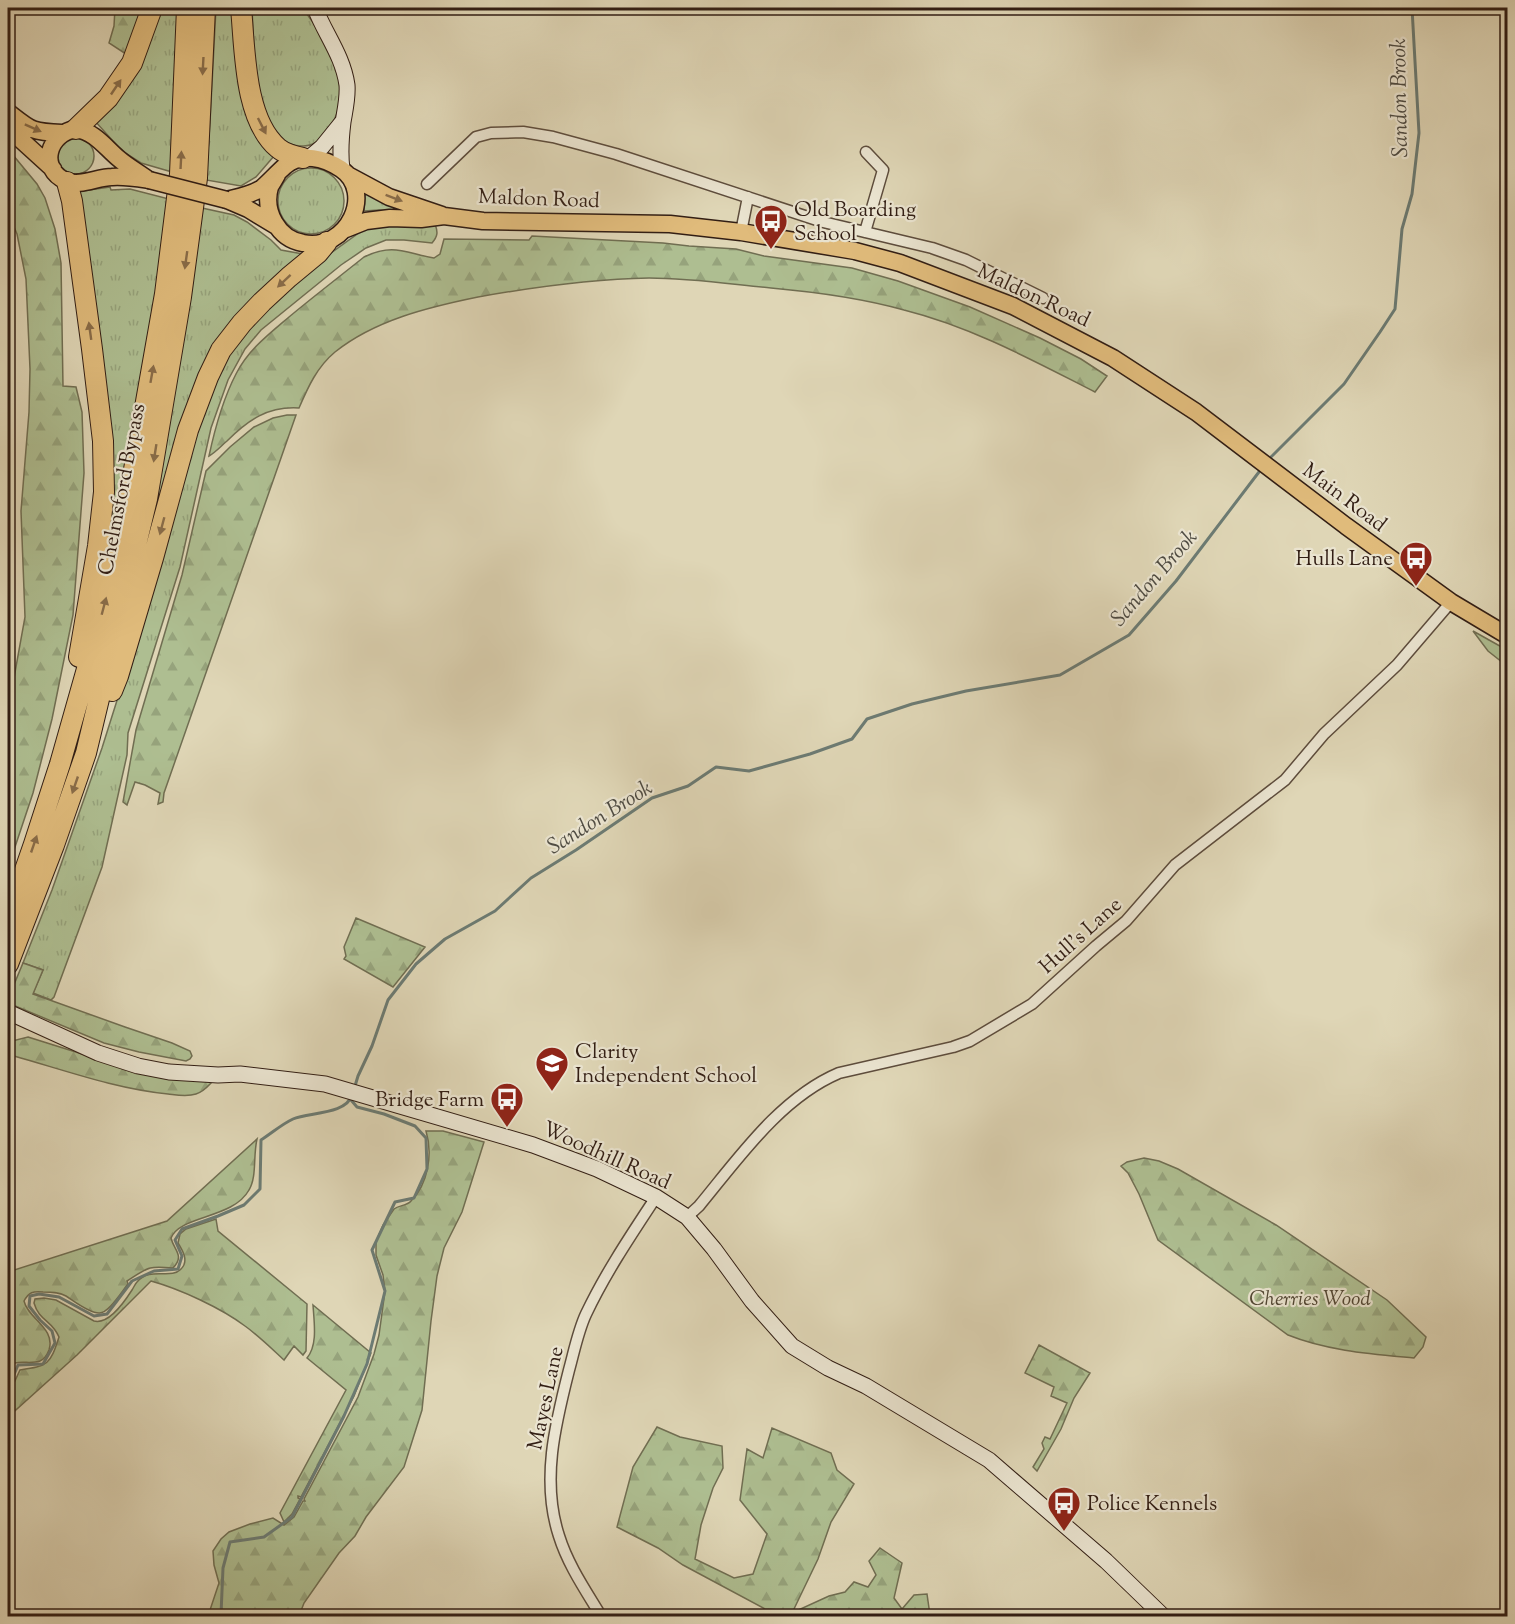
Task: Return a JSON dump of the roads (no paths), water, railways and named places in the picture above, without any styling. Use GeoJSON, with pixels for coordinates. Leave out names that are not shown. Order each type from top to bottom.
{"type":"FeatureCollection","features":[{"type":"Feature","properties":{"kind":"highway"},"geometry":{"type":"LineString","coordinates":[[69,131],[108,98],[132,63],[152,8]]}},
{"type":"Feature","properties":{"kind":"highway","name":"Chelmsford Bypass"},"geometry":{"type":"LineString","coordinates":[[8,919],[60,764],[106,602],[132,481],[163,305],[180,174],[187,8]]}},
{"type":"Feature","properties":{"kind":"highway","name":"Chelmsford Bypass"},"geometry":{"type":"LineString","coordinates":[[8,964],[86,753],[147,499],[181,297],[197,178],[205,8]]}},
{"type":"Feature","properties":{"kind":"highway"},"geometry":{"type":"LineString","coordinates":[[241,8],[253,106],[268,138],[278,149],[290,155],[306,158]]}},
{"type":"Feature","properties":{"kind":"highway"},"geometry":{"type":"LineString","coordinates":[[59,176],[72,201],[103,441],[104,492],[98,546],[60,764]]}},
{"type":"Feature","properties":{"kind":"highway"},"geometry":{"type":"LineString","coordinates":[[86,753],[118,676],[188,430],[208,377],[221,350],[242,324],[262,302],[318,253],[327,242]]}},
{"type":"Feature","properties":{"kind":"main road"},"geometry":{"type":"LineString","coordinates":[[8,112],[30,129],[39,132],[85,130],[149,180]]}},
{"type":"Feature","properties":{"kind":"main road"},"geometry":{"type":"LineString","coordinates":[[8,128],[59,176],[81,183],[115,176],[149,180],[227,200],[255,213],[276,226],[290,239],[302,243],[327,242],[346,229],[351,222],[356,203],[354,188],[344,172],[324,160],[306,158],[288,164],[261,188],[249,195],[227,200]]}},
{"type":"Feature","properties":{"kind":"main road"},"geometry":{"type":"LineString","coordinates":[[59,176],[49,160],[50,149],[54,140],[69,131]]}},
{"type":"Feature","properties":{"kind":"main road"},"geometry":{"type":"LineString","coordinates":[[88,181],[99,172],[102,165],[104,156],[99,140]]}},
{"type":"Feature","properties":{"kind":"main road","name":"Maldon Road"},"geometry":{"type":"LineString","coordinates":[[344,172],[389,197],[444,216],[483,221],[670,224],[741,232],[855,251],[900,263],[1013,306],[1113,358],[1196,412],[1276,472]]}},
{"type":"Feature","properties":{"kind":"main road"},"geometry":{"type":"LineString","coordinates":[[276,226],[268,202],[270,187],[277,175]]}},
{"type":"Feature","properties":{"kind":"main road","name":"Maldon Road"},"geometry":{"type":"LineString","coordinates":[[346,229],[366,221],[444,216]]}},
{"type":"Feature","properties":{"kind":"main road","name":"Main Road"},"geometry":{"type":"LineString","coordinates":[[1276,472],[1451,602],[1508,636]]}},
{"type":"Feature","properties":{"kind":"street"},"geometry":{"type":"LineString","coordinates":[[315,8],[340,60],[345,76],[347,104],[340,154],[344,172]]}},
{"type":"Feature","properties":{"kind":"street"},"geometry":{"type":"LineString","coordinates":[[306,158],[322,147],[343,121]]}},
{"type":"Feature","properties":{"kind":"street","name":"Maldon Road"},"geometry":{"type":"LineString","coordinates":[[427,184],[476,137],[491,133],[522,132],[553,137],[616,154],[823,222],[932,248],[966,260],[1043,298]]}},
{"type":"Feature","properties":{"kind":"street"},"geometry":{"type":"LineString","coordinates":[[865,232],[883,170],[866,152]]}},
{"type":"Feature","properties":{"kind":"street"},"geometry":{"type":"LineString","coordinates":[[741,232],[748,197]]}},
{"type":"Feature","properties":{"kind":"street","name":"Hull's Lane"},"geometry":{"type":"LineString","coordinates":[[687,1217],[699,1206],[761,1131],[807,1090],[839,1073],[868,1068],[970,1041],[1032,1004],[1126,921],[1175,865],[1285,780],[1324,734],[1397,665],[1451,602]]}},
{"type":"Feature","properties":{"kind":"street","name":"Woodhill Road"},"geometry":{"type":"LineString","coordinates":[[8,1012],[98,1053],[138,1066],[169,1072],[240,1074],[325,1084],[532,1144],[597,1169],[656,1197],[687,1217],[752,1301],[792,1346],[828,1368],[866,1386],[989,1460],[1106,1561],[1163,1617]]}},
{"type":"Feature","properties":{"kind":"street","name":"Mayes Lane"},"geometry":{"type":"LineString","coordinates":[[601,1617],[571,1566],[559,1536],[553,1509],[550,1477],[553,1442],[558,1412],[585,1317],[603,1281],[656,1197]]}},
{"type":"Feature","properties":{"kind":"waterway","name":"Sandon Brook"},"geometry":{"type":"LineString","coordinates":[[1268,460],[1344,384],[1395,309],[1402,229],[1412,194],[1419,133],[1412,8]]}},
{"type":"Feature","properties":{"kind":"waterway","name":"Sandon Brook"},"geometry":{"type":"LineString","coordinates":[[355,1086],[388,1000],[416,964],[445,939],[495,911],[531,878],[652,798],[688,786],[716,767],[749,771],[810,754],[852,739],[867,719],[912,704],[966,691],[1060,675],[1129,635],[1176,581],[1262,468]]}},
{"type":"Feature","properties":{"kind":"waterway","name":"Sandon Brook"},"geometry":{"type":"LineString","coordinates":[[8,1389],[18,1365],[43,1364],[55,1343],[52,1331],[29,1306],[30,1296],[39,1294],[59,1297],[94,1316],[107,1314],[132,1281],[154,1271],[178,1269],[182,1256],[175,1240],[182,1229],[244,1205],[260,1189],[261,1140],[293,1119],[335,1110],[348,1101],[352,1095]]}},
{"type":"Feature","properties":{"kind":"waterway"},"geometry":{"type":"LineString","coordinates":[[218,1616],[221,1614],[223,1568],[230,1542],[264,1537],[292,1517],[344,1416],[367,1364],[385,1291],[372,1250],[395,1202],[414,1198],[427,1169],[426,1138],[415,1126],[357,1107],[351,1100]]}},
{"type":"Feature","properties":{"kind":"place","name":"Old Boarding School"},"geometry":{"type":"Point","coordinates":[771,250]}},
{"type":"Feature","properties":{"kind":"place","name":"Hulls Lane"},"geometry":{"type":"Point","coordinates":[1416,587]}},
{"type":"Feature","properties":{"kind":"place","name":"Clarity Independent School"},"geometry":{"type":"Point","coordinates":[552,1092]}},
{"type":"Feature","properties":{"kind":"place","name":"Bridge Farm"},"geometry":{"type":"Point","coordinates":[507,1128]}},
{"type":"Feature","properties":{"kind":"place","name":"Police Kennels"},"geometry":{"type":"Point","coordinates":[1064,1532]}},
{"type":"Feature","properties":{"kind":"park label","name":"Cherries Wood"},"geometry":{"type":"Point","coordinates":[1310,1298]}}]}
